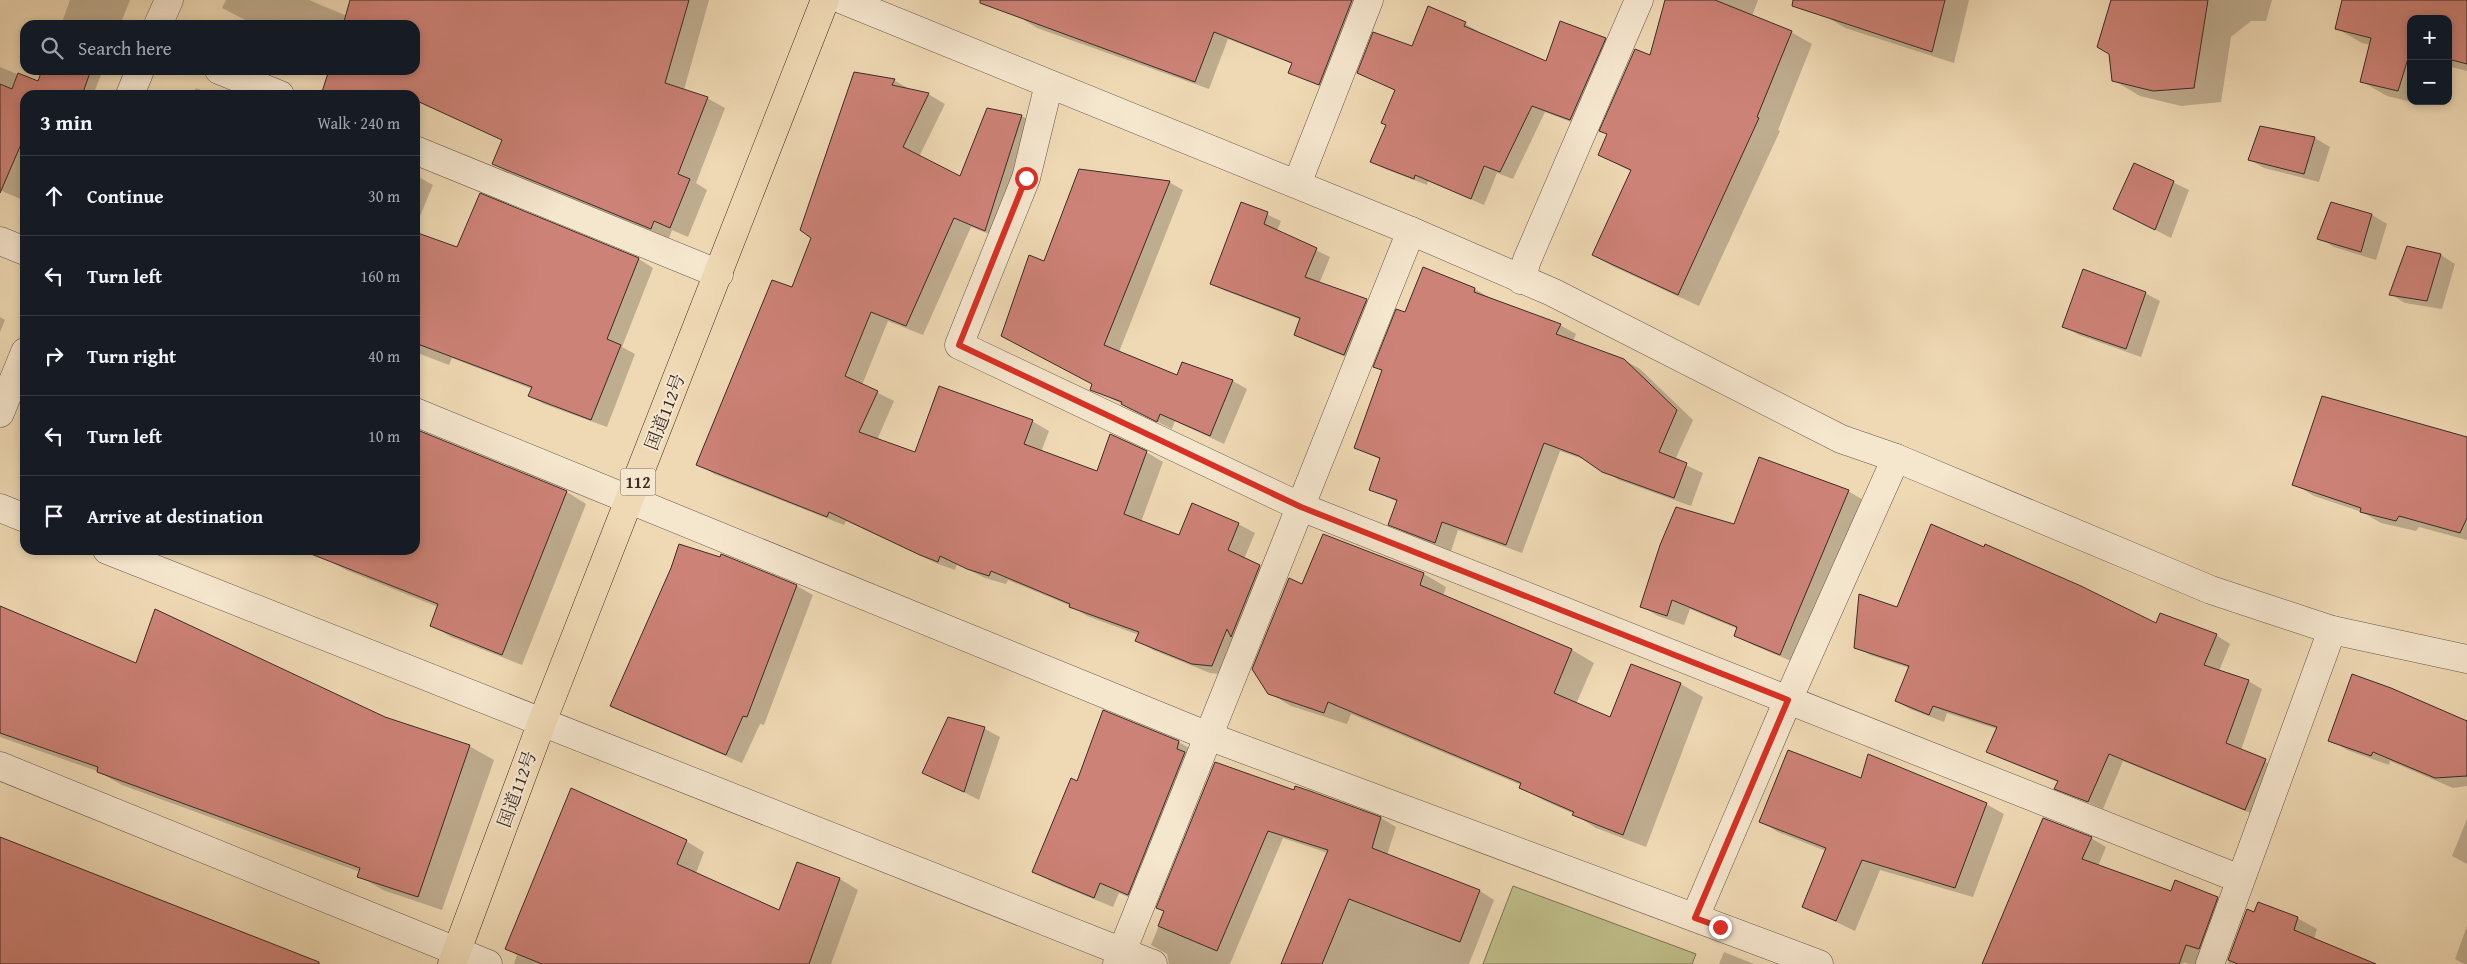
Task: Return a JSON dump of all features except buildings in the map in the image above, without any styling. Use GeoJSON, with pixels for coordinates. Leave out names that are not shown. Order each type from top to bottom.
{"type":"FeatureCollection","features":[{"type":"Feature","properties":{"kind":"highway","name":"国道112号"},"geometry":{"type":"LineString","coordinates":[[454,958],[542,722],[825,0]]}},
{"type":"Feature","properties":{"kind":"street"},"geometry":{"type":"LineString","coordinates":[[160,20],[169,0]]}},
{"type":"Feature","properties":{"kind":"street"},"geometry":{"type":"LineString","coordinates":[[843,0],[1411,231],[1552,292],[1841,439],[1896,458],[2211,590],[2332,630],[2467,659]]}},
{"type":"Feature","properties":{"kind":"street"},"geometry":{"type":"LineString","coordinates":[[1297,184],[1369,0]]}},
{"type":"Feature","properties":{"kind":"street"},"geometry":{"type":"LineString","coordinates":[[1522,280],[1531,251],[1639,0]]}},
{"type":"Feature","properties":{"kind":"street"},"geometry":{"type":"LineString","coordinates":[[132,90],[138,75]]}},
{"type":"Feature","properties":{"kind":"street"},"geometry":{"type":"LineString","coordinates":[[231,75],[268,90]]}},
{"type":"Feature","properties":{"kind":"street"},"geometry":{"type":"LineString","coordinates":[[1049,84],[1026,178],[959,345],[1301,507],[2240,879]]}},
{"type":"Feature","properties":{"kind":"street"},"geometry":{"type":"LineString","coordinates":[[420,152],[719,274]]}},
{"type":"Feature","properties":{"kind":"street"},"geometry":{"type":"LineString","coordinates":[[1120,958],[1411,231]]}},
{"type":"Feature","properties":{"kind":"street"},"geometry":{"type":"LineString","coordinates":[[0,241],[20,249]]}},
{"type":"Feature","properties":{"kind":"street"},"geometry":{"type":"LineString","coordinates":[[0,413],[20,364]]}},
{"type":"Feature","properties":{"kind":"street"},"geometry":{"type":"LineString","coordinates":[[420,414],[1208,736],[1819,964]]}},
{"type":"Feature","properties":{"kind":"street"},"geometry":{"type":"LineString","coordinates":[[1695,918],[1788,700],[1896,458]]}},
{"type":"Feature","properties":{"kind":"street"},"geometry":{"type":"LineString","coordinates":[[0,508],[20,516]]}},
{"type":"Feature","properties":{"kind":"street"},"geometry":{"type":"LineString","coordinates":[[120,555],[542,722],[1120,958],[1153,964]]}},
{"type":"Feature","properties":{"kind":"street"},"geometry":{"type":"LineString","coordinates":[[2210,964],[2332,630]]}},
{"type":"Feature","properties":{"kind":"street"},"geometry":{"type":"LineString","coordinates":[[0,766],[454,958],[488,964]]}},
{"type":"Feature","properties":{"kind":"shaded area"},"geometry":{"type":"Polygon","coordinates":[[[1513,886],[1696,954],[1692,964],[1483,964],[1513,886]]]}},
{"type":"Feature","properties":{"kind":"route"},"geometry":{"type":"LineString","coordinates":[[1026,178],[959,345],[1301,507],[1788,700],[1695,918],[1720,927]]}}]}
